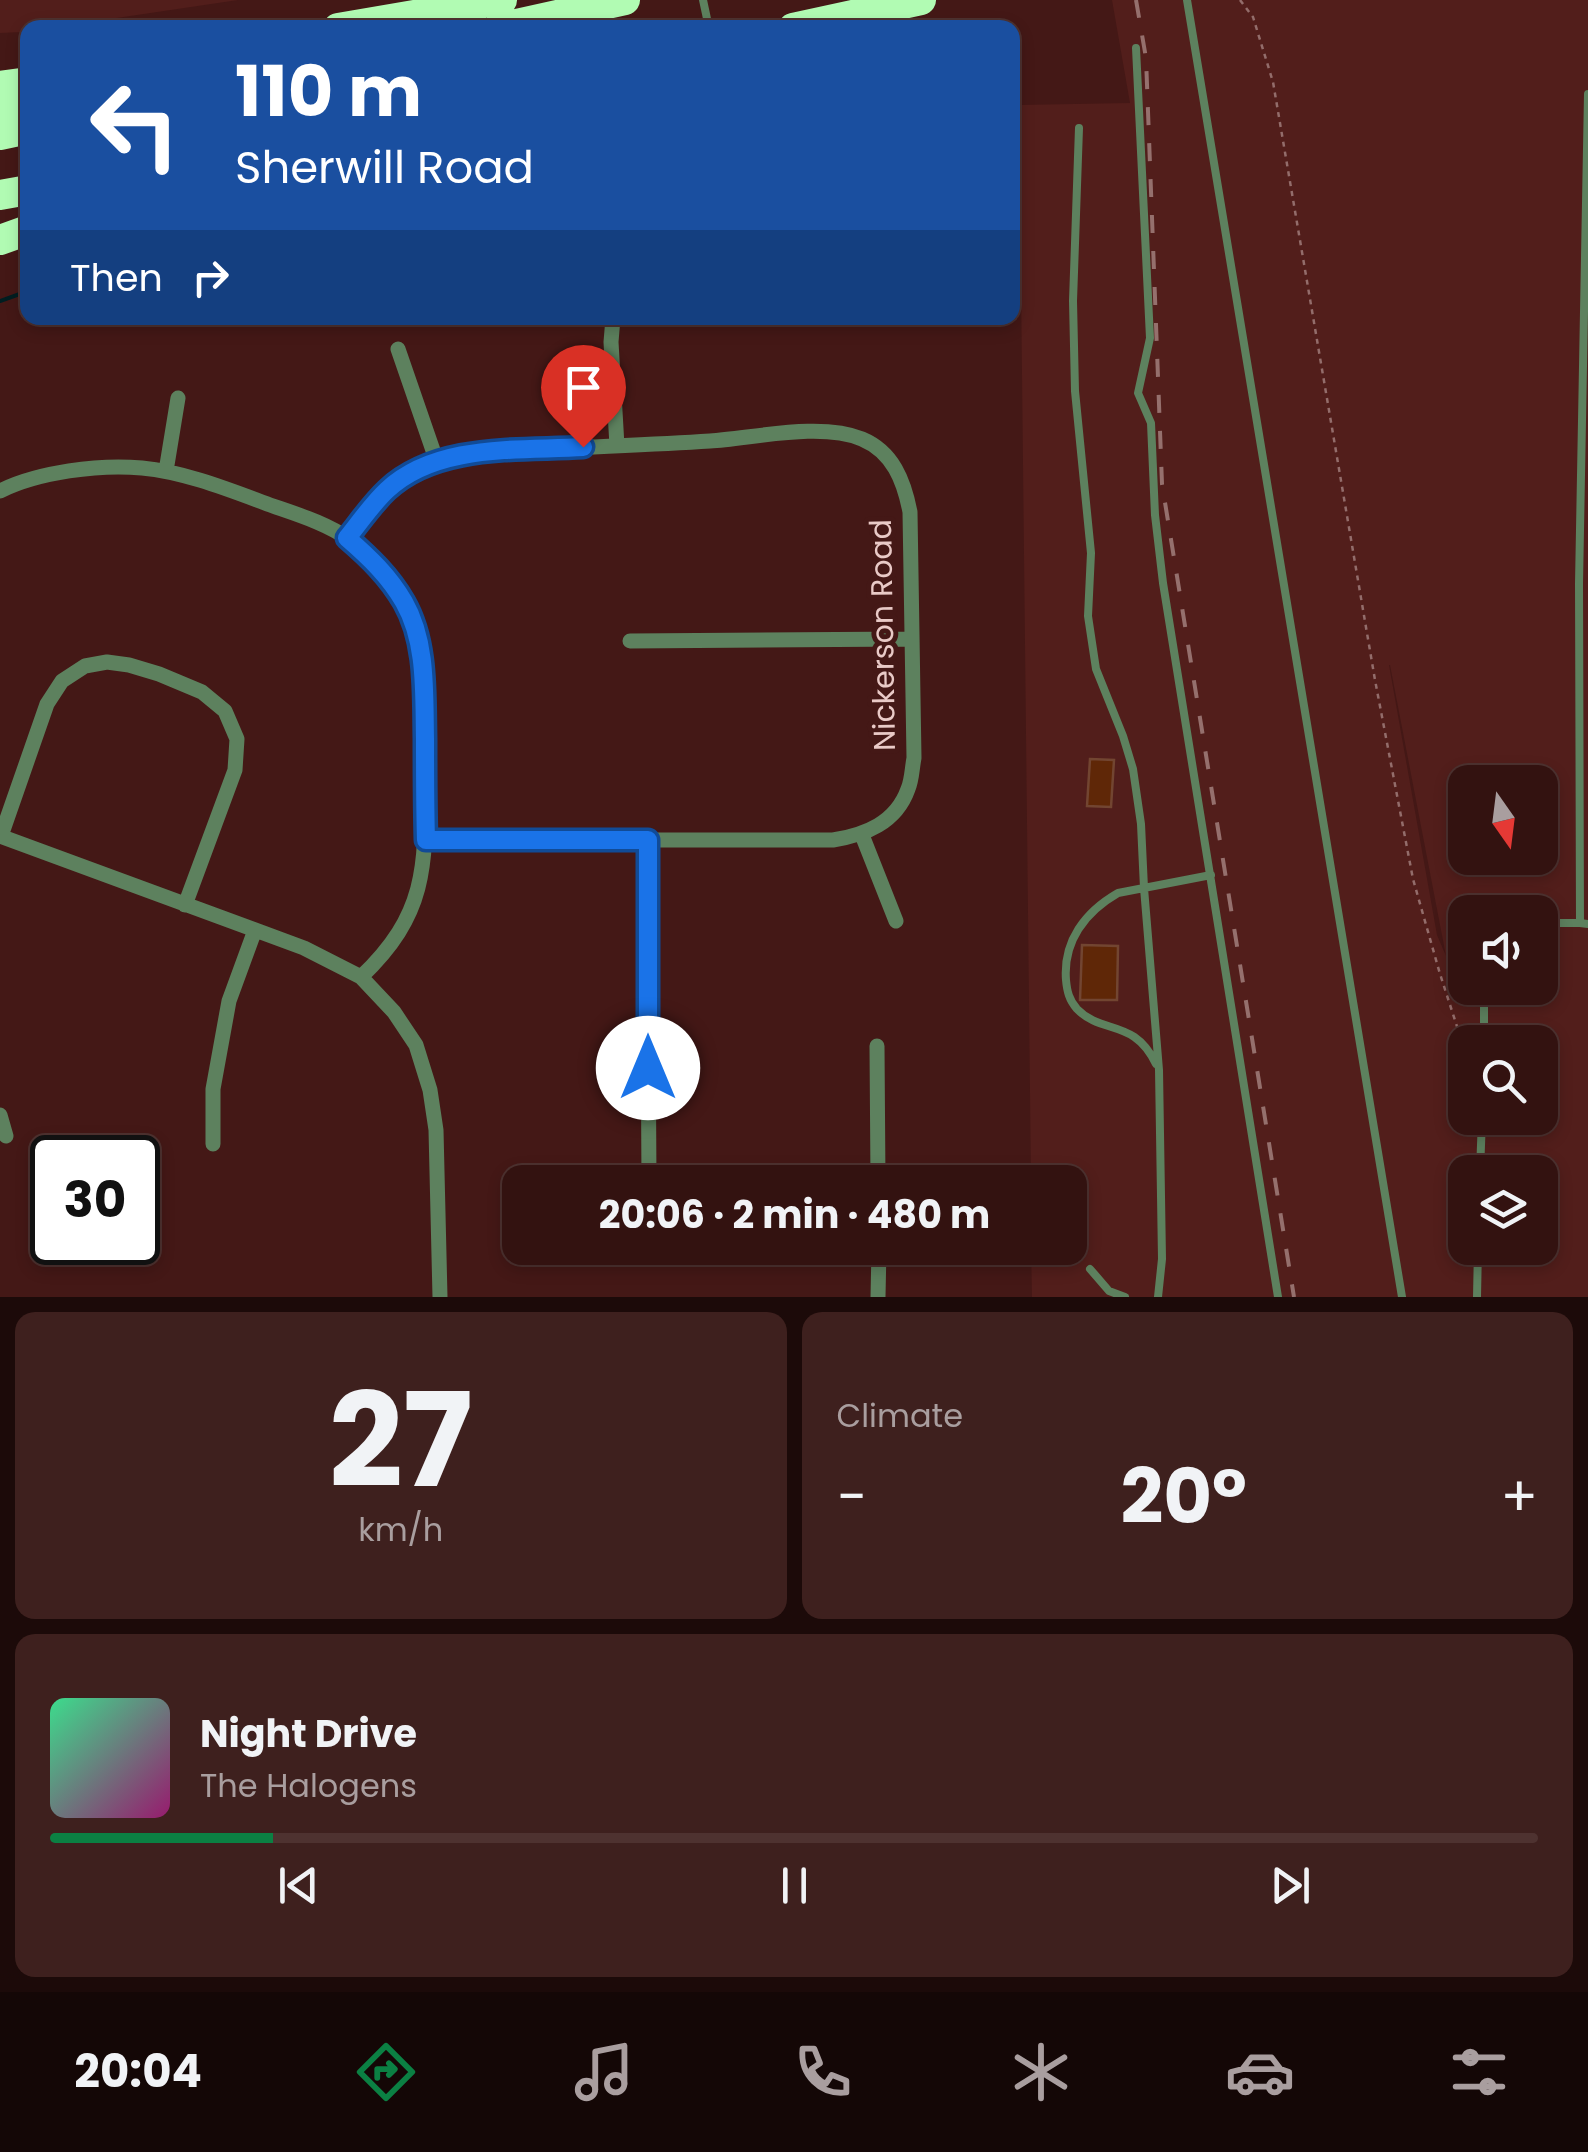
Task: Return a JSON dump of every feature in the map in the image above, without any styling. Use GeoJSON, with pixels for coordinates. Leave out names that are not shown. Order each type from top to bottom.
{"type":"FeatureCollection","features":[{"type":"Feature","properties":{"kind":"highway"},"geometry":{"type":"LineString","coordinates":[[388,20],[502,0]]}},
{"type":"Feature","properties":{"kind":"highway"},"geometry":{"type":"LineString","coordinates":[[534,20],[625,0]]}},
{"type":"Feature","properties":{"kind":"highway"},"geometry":{"type":"LineString","coordinates":[[830,20],[921,0]]}},
{"type":"Feature","properties":{"kind":"highway"},"geometry":{"type":"LineString","coordinates":[[406,20],[431,13]]}},
{"type":"Feature","properties":{"kind":"street"},"geometry":{"type":"LineString","coordinates":[[612,325],[616,446]]}},
{"type":"Feature","properties":{"kind":"street"},"geometry":{"type":"LineString","coordinates":[[398,348],[436,462]]}},
{"type":"Feature","properties":{"kind":"street"},"geometry":{"type":"LineString","coordinates":[[166,472],[178,398]]}},
{"type":"Feature","properties":{"kind":"street","name":"Nickerson Road"},"geometry":{"type":"LineString","coordinates":[[347,538],[389,488],[436,462],[472,454],[823,431],[866,440],[898,470],[910,512],[914,758],[908,790],[890,818],[862,835]]}},
{"type":"Feature","properties":{"kind":"street"},"geometry":{"type":"LineString","coordinates":[[0,491],[50,474],[90,469],[139,467],[166,472],[308,519],[347,538],[391,582],[415,628],[421,656],[426,840],[423,872],[408,918],[381,958],[361,978]]}},
{"type":"Feature","properties":{"kind":"street"},"geometry":{"type":"LineString","coordinates":[[630,641],[911,639]]}},
{"type":"Feature","properties":{"kind":"street"},"geometry":{"type":"LineString","coordinates":[[185,904],[235,770],[237,740],[225,712],[202,692],[129,664],[85,666],[62,681],[47,704],[0,836],[304,948],[361,978],[394,1012],[416,1046],[430,1090],[436,1130],[440,1297]]}},
{"type":"Feature","properties":{"kind":"street"},"geometry":{"type":"LineString","coordinates":[[426,840],[832,840],[862,835],[896,921]]}},
{"type":"Feature","properties":{"kind":"street"},"geometry":{"type":"LineString","coordinates":[[648,840],[649,1165]]}},
{"type":"Feature","properties":{"kind":"street"},"geometry":{"type":"LineString","coordinates":[[213,1144],[214,1089],[229,1001],[256,930]]}},
{"type":"Feature","properties":{"kind":"street"},"geometry":{"type":"LineString","coordinates":[[877,1046],[878,1165]]}},
{"type":"Feature","properties":{"kind":"street"},"geometry":{"type":"LineString","coordinates":[[0,1114],[6,1136]]}},
{"type":"Feature","properties":{"kind":"street"},"geometry":{"type":"LineString","coordinates":[[878,1265],[878,1297]]}},
{"type":"Feature","properties":{"kind":"lane"},"geometry":{"type":"LineString","coordinates":[[1187,0],[1402,1297]]}},
{"type":"Feature","properties":{"kind":"lane"},"geometry":{"type":"LineString","coordinates":[[1136,48],[1150,338],[1138,393],[1151,422],[1163,583],[1278,1297]]}},
{"type":"Feature","properties":{"kind":"lane"},"geometry":{"type":"LineString","coordinates":[[1558,924],[1584,924],[1579,584],[1588,94]]}},
{"type":"Feature","properties":{"kind":"lane"},"geometry":{"type":"LineString","coordinates":[[1079,128],[1073,301],[1075,391],[1091,552],[1088,616],[1096,669],[1123,736],[1141,824],[1159,1070],[1162,1259],[1158,1297]]}},
{"type":"Feature","properties":{"kind":"lane"},"geometry":{"type":"LineString","coordinates":[[1159,1070],[1150,1051],[1137,1038],[1078,1010],[1068,996],[1067,954],[1086,917],[1105,900],[1118,893],[1212,875]]}},
{"type":"Feature","properties":{"kind":"lane"},"geometry":{"type":"LineString","coordinates":[[1477,1297],[1478,1265]]}},
{"type":"Feature","properties":{"kind":"lane"},"geometry":{"type":"LineString","coordinates":[[1090,1270],[1099,1282],[1124,1297]]}},
{"type":"Feature","properties":{"kind":"path"},"geometry":{"type":"LineString","coordinates":[[1240,0],[1253,16],[1273,82],[1413,880],[1457,1025]]}},
{"type":"Feature","properties":{"kind":"shaded area"},"geometry":{"type":"Polygon","coordinates":[[[0,0],[238,0],[103,20],[20,20],[20,32],[0,33],[0,0]]]}},
{"type":"Feature","properties":{"kind":"shaded area"},"geometry":{"type":"Polygon","coordinates":[[[1112,0],[1588,0],[1588,1297],[1032,1297],[1031,1265],[1087,1265],[1087,1165],[1031,1165],[1020,105],[1130,103],[1112,0]],[[1390,665],[1437,935],[1446,956],[1390,665]]]}},
{"type":"Feature","properties":{"kind":"building"},"geometry":{"type":"Polygon","coordinates":[[[1090,759],[1114,760],[1111,807],[1087,806],[1090,759]]]}},
{"type":"Feature","properties":{"kind":"building"},"geometry":{"type":"Polygon","coordinates":[[[1082,945],[1118,946],[1117,1000],[1080,1000],[1082,945]]]}},
{"type":"Feature","properties":{"kind":"waterway"},"geometry":{"type":"LineString","coordinates":[[0,301],[20,294]]}},
{"type":"Feature","properties":{"kind":"railway"},"geometry":{"type":"LineString","coordinates":[[1136,0],[1146,58],[1162,484],[1294,1297]]}},
{"type":"Feature","properties":{"kind":"route"},"geometry":{"type":"LineString","coordinates":[[583,447],[472,454],[436,462],[389,488],[347,538],[391,582],[415,628],[424,691],[426,840],[648,840],[648,1068]]}}]}
